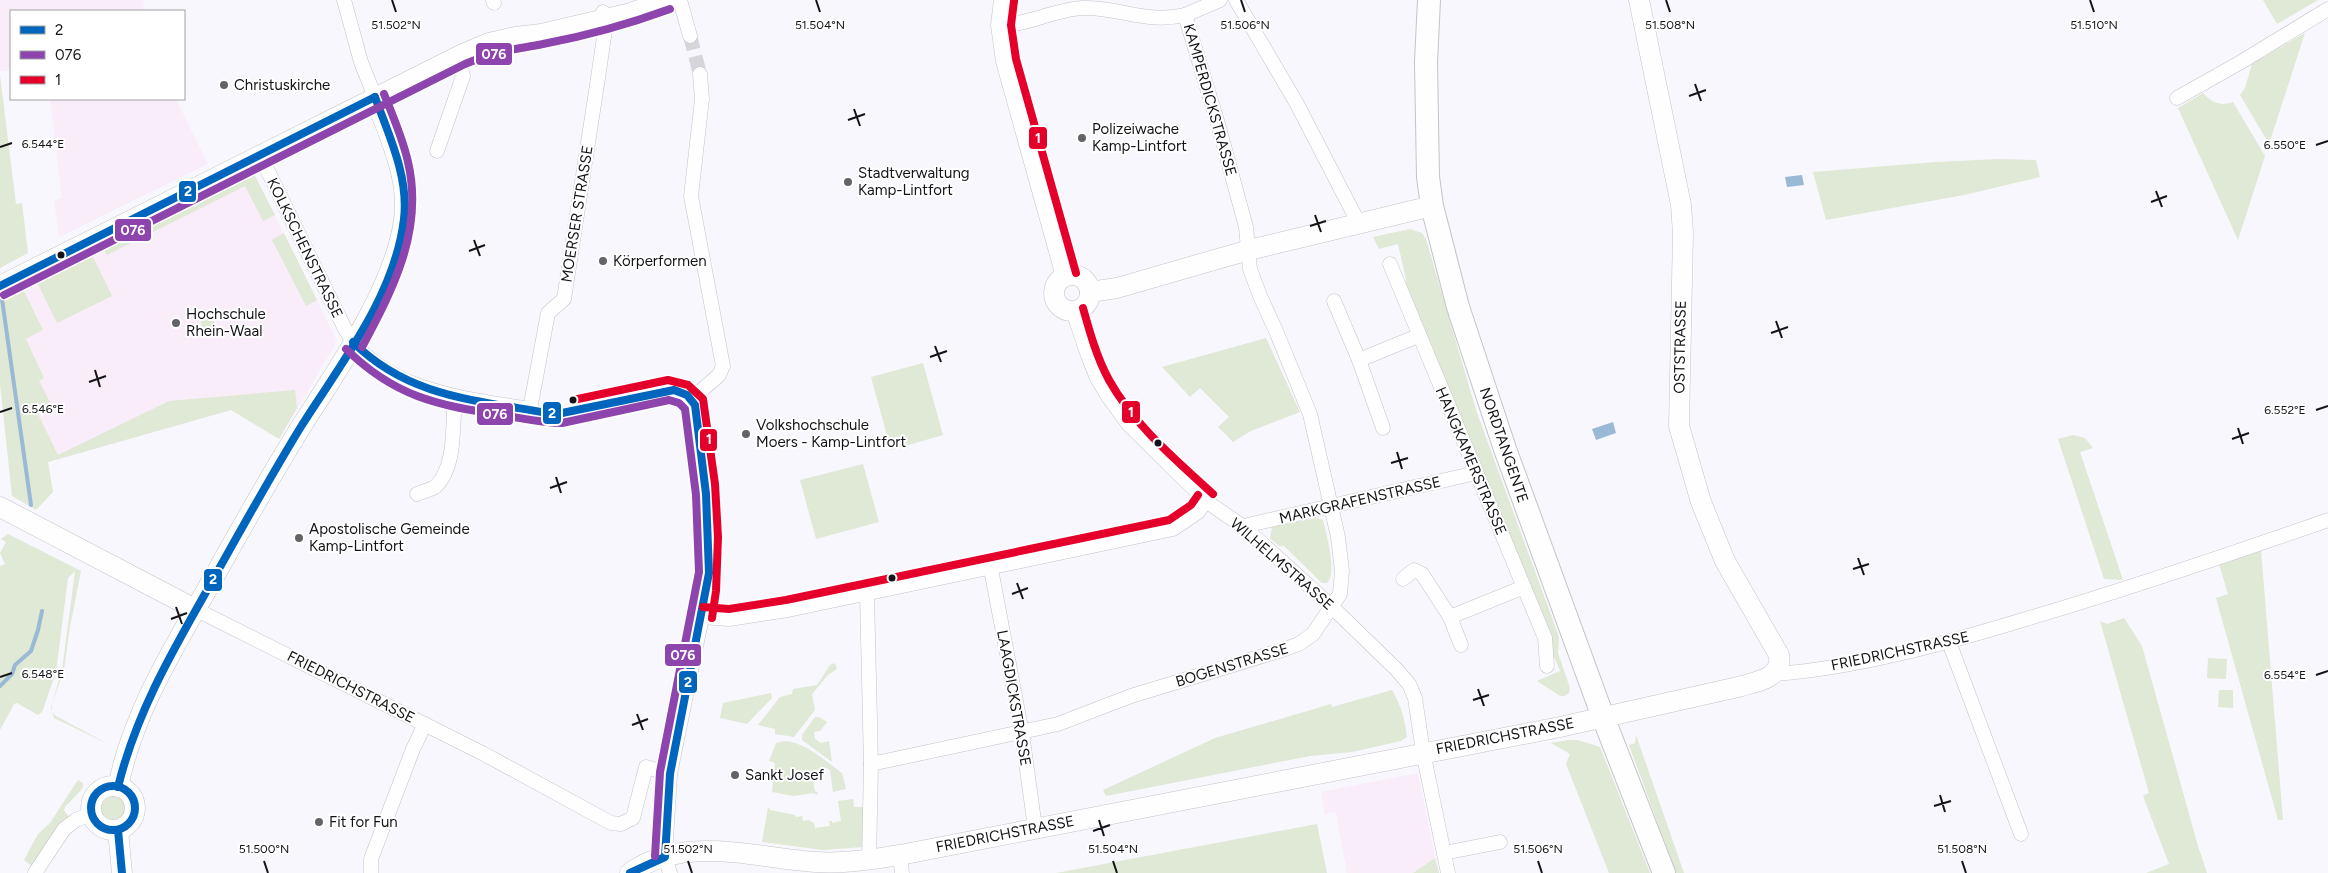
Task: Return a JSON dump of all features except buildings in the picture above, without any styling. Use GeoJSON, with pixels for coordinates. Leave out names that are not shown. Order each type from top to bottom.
{"type":"FeatureCollection","features":[{"type":"Feature","properties":{"kind":"main road","name":"NORDTANGENTE"},"geometry":{"type":"LineString","coordinates":[[1429,0],[1426,62],[1428,177],[1432,206],[1458,307],[1505,449],[1603,716],[1664,873]]}},
{"type":"Feature","properties":{"kind":"street"},"geometry":{"type":"LineString","coordinates":[[118,787],[129,740],[147,699],[267,482],[354,342],[380,291],[393,260],[404,220],[404,197],[399,164],[361,62],[344,0]]}},
{"type":"Feature","properties":{"kind":"street"},"geometry":{"type":"LineString","coordinates":[[7,282],[458,56],[489,43],[541,34],[651,0]]}},
{"type":"Feature","properties":{"kind":"street"},"geometry":{"type":"LineString","coordinates":[[604,16],[646,9],[667,0]]}},
{"type":"Feature","properties":{"kind":"street"},"geometry":{"type":"LineString","coordinates":[[680,0],[690,36]]}},
{"type":"Feature","properties":{"kind":"street"},"geometry":{"type":"LineString","coordinates":[[1004,0],[1001,25],[1006,61],[1066,276]]}},
{"type":"Feature","properties":{"kind":"street"},"geometry":{"type":"LineString","coordinates":[[1185,15],[1220,0]]}},
{"type":"Feature","properties":{"kind":"street"},"geometry":{"type":"LineString","coordinates":[[1236,0],[1297,104],[1358,222]]}},
{"type":"Feature","properties":{"kind":"street","name":"OSTSTRASSE"},"geometry":{"type":"LineString","coordinates":[[1639,0],[1668,133],[1681,205],[1683,233],[1679,426],[1701,502],[1725,561],[1779,655],[1780,667],[1775,674]]}},
{"type":"Feature","properties":{"kind":"street","name":"KAMPERDICKSTRASSE"},"geometry":{"type":"LineString","coordinates":[[1001,25],[1023,23],[1084,8],[1150,19],[1185,15],[1218,124],[1246,227],[1249,250]]}},
{"type":"Feature","properties":{"kind":"street"},"geometry":{"type":"LineString","coordinates":[[2177,98],[2328,9]]}},
{"type":"Feature","properties":{"kind":"street","name":"MOERSER STRASSE"},"geometry":{"type":"LineString","coordinates":[[530,409],[548,313],[564,299],[598,78],[604,16]]}},
{"type":"Feature","properties":{"kind":"street"},"geometry":{"type":"LineString","coordinates":[[437,151],[463,76],[458,56]]}},
{"type":"Feature","properties":{"kind":"street"},"geometry":{"type":"LineString","coordinates":[[668,865],[670,774],[702,617],[708,578],[709,540],[706,494],[695,405],[703,389],[719,375],[723,366],[691,196],[702,88],[700,74]]}},
{"type":"Feature","properties":{"kind":"street","name":"KOLKSCHENSTRASSE"},"geometry":{"type":"LineString","coordinates":[[260,155],[344,329],[368,357],[392,373],[436,393],[530,409]]}},
{"type":"Feature","properties":{"kind":"street"},"geometry":{"type":"LineString","coordinates":[[1090,292],[1117,288],[1249,250],[1358,222],[1432,206]]}},
{"type":"Feature","properties":{"kind":"street","name":"BOGENSTRASSE"},"geometry":{"type":"LineString","coordinates":[[870,764],[1058,724],[1131,696],[1299,644],[1313,634],[1340,594],[1342,571],[1332,508],[1310,414],[1260,296],[1250,269],[1249,250]]}},
{"type":"Feature","properties":{"kind":"street","name":"HANGKAMERSTRASSE"},"geometry":{"type":"LineString","coordinates":[[1390,264],[1418,336],[1545,638],[1547,666]]}},
{"type":"Feature","properties":{"kind":"street"},"geometry":{"type":"LineString","coordinates":[[1075,275],[1087,283],[1090,292],[1086,304],[1074,311],[1059,305],[1054,294],[1056,284],[1066,276],[1075,275]]}},
{"type":"Feature","properties":{"kind":"street"},"geometry":{"type":"LineString","coordinates":[[1334,301],[1359,360],[1383,428]]}},
{"type":"Feature","properties":{"kind":"street","name":"WILHELMSTRASSE"},"geometry":{"type":"LineString","coordinates":[[1074,311],[1092,366],[1107,395],[1129,425],[1206,501],[1245,528],[1332,607],[1396,669],[1408,684],[1415,698],[1423,752],[1448,873]]}},
{"type":"Feature","properties":{"kind":"street"},"geometry":{"type":"LineString","coordinates":[[1359,360],[1418,336]]}},
{"type":"Feature","properties":{"kind":"street"},"geometry":{"type":"LineString","coordinates":[[417,494],[434,488],[444,475],[450,460],[455,397]]}},
{"type":"Feature","properties":{"kind":"street","name":"MARKGRAFENSTRASSE"},"geometry":{"type":"LineString","coordinates":[[1245,528],[1248,525],[1332,508],[1476,474]]}},
{"type":"Feature","properties":{"kind":"street"},"geometry":{"type":"LineString","coordinates":[[702,617],[728,619],[756,616],[991,569],[1173,529],[1198,512],[1206,501]]}},
{"type":"Feature","properties":{"kind":"street","name":"FRIEDRICHSTRASSE"},"geometry":{"type":"LineString","coordinates":[[0,507],[611,822],[621,824],[633,818],[646,766],[670,774]]}},
{"type":"Feature","properties":{"kind":"street","name":"FRIEDRICHSTRASSE"},"geometry":{"type":"LineString","coordinates":[[630,873],[668,865],[683,852],[708,851],[816,862],[869,860],[901,864],[1035,828],[1423,752],[1504,738],[1730,689],[1758,682],[1775,674],[1807,671],[1949,642],[2118,591],[2328,520]]}},
{"type":"Feature","properties":{"kind":"street","name":"LAAGDICKSTRASSE"},"geometry":{"type":"LineString","coordinates":[[991,569],[1022,733],[1035,828]]}},
{"type":"Feature","properties":{"kind":"street"},"geometry":{"type":"LineString","coordinates":[[1403,579],[1414,570],[1422,574],[1450,617],[1461,645]]}},
{"type":"Feature","properties":{"kind":"street"},"geometry":{"type":"LineString","coordinates":[[1450,617],[1524,587]]}},
{"type":"Feature","properties":{"kind":"street"},"geometry":{"type":"LineString","coordinates":[[867,594],[870,764],[869,860]]}},
{"type":"Feature","properties":{"kind":"street"},"geometry":{"type":"LineString","coordinates":[[1949,642],[2021,834]]}},
{"type":"Feature","properties":{"kind":"street"},"geometry":{"type":"LineString","coordinates":[[371,873],[371,859],[424,724]]}},
{"type":"Feature","properties":{"kind":"street"},"geometry":{"type":"LineString","coordinates":[[110,786],[118,787],[129,793],[135,804],[133,817],[130,823],[118,830],[111,830],[99,825],[92,814],[92,806],[98,793],[110,786]]}},
{"type":"Feature","properties":{"kind":"street"},"geometry":{"type":"LineString","coordinates":[[35,873],[64,829],[76,820],[92,814]]}},
{"type":"Feature","properties":{"kind":"street"},"geometry":{"type":"LineString","coordinates":[[118,830],[122,873]]}},
{"type":"Feature","properties":{"kind":"street"},"geometry":{"type":"LineString","coordinates":[[1444,853],[1500,842]]}},
{"type":"Feature","properties":{"kind":"shaded area"},"geometry":{"type":"Polygon","coordinates":[[[0,0],[143,0],[145,10],[10,10],[10,70],[0,71],[0,0]]]}},
{"type":"Feature","properties":{"kind":"shaded area"},"geometry":{"type":"Polygon","coordinates":[[[50,100],[176,100],[208,164],[59,237],[54,200],[62,198],[50,100]]]}},
{"type":"Feature","properties":{"kind":"shaded area","name":"Hochschule Rhein-Waal"},"geometry":{"type":"Polygon","coordinates":[[[254,174],[336,339],[335,345],[279,439],[231,410],[42,464],[21,313],[23,289],[254,174]]]}},
{"type":"Feature","properties":{"kind":"shaded area"},"geometry":{"type":"Polygon","coordinates":[[[1418,773],[1435,858],[1413,873],[1347,873],[1336,812],[1325,814],[1321,792],[1418,773]]]}},
{"type":"Feature","properties":{"kind":"green space"},"geometry":{"type":"Polygon","coordinates":[[[2263,0],[2318,0],[2277,24],[2263,0]]]}},
{"type":"Feature","properties":{"kind":"green space"},"geometry":{"type":"Polygon","coordinates":[[[2305,33],[2269,144],[2240,95],[2245,88],[2252,64],[2305,33]]]}},
{"type":"Feature","properties":{"kind":"green space"},"geometry":{"type":"Polygon","coordinates":[[[0,75],[16,204],[22,203],[28,253],[0,268],[0,75]]]}},
{"type":"Feature","properties":{"kind":"green space"},"geometry":{"type":"Polygon","coordinates":[[[2203,93],[2216,103],[2233,102],[2265,156],[2238,240],[2178,108],[2203,93]]]}},
{"type":"Feature","properties":{"kind":"green space"},"geometry":{"type":"Polygon","coordinates":[[[1998,159],[2036,160],[2040,177],[1964,195],[1826,220],[1813,172],[1936,162],[1998,159]]]}},
{"type":"Feature","properties":{"kind":"green space"},"geometry":{"type":"Polygon","coordinates":[[[254,174],[275,215],[263,221],[245,186],[107,255],[104,249],[254,174]]]}},
{"type":"Feature","properties":{"kind":"green space"},"geometry":{"type":"Polygon","coordinates":[[[1410,229],[1422,233],[1426,239],[1476,410],[1559,637],[1558,653],[1570,688],[1569,693],[1565,696],[1560,696],[1537,681],[1560,671],[1405,295],[1406,279],[1398,244],[1379,249],[1373,237],[1410,229]]]}},
{"type":"Feature","properties":{"kind":"green space"},"geometry":{"type":"Polygon","coordinates":[[[284,233],[317,300],[306,306],[272,240],[284,233]]]}},
{"type":"Feature","properties":{"kind":"green space"},"geometry":{"type":"Polygon","coordinates":[[[92,255],[112,296],[57,323],[37,282],[92,255]]]}},
{"type":"Feature","properties":{"kind":"green space"},"geometry":{"type":"Polygon","coordinates":[[[23,289],[43,330],[26,339],[44,378],[39,381],[50,402],[35,410],[35,414],[38,414],[58,455],[169,401],[295,390],[297,408],[279,439],[231,410],[48,462],[53,492],[36,510],[12,496],[0,384],[0,301],[23,289]]]}},
{"type":"Feature","properties":{"kind":"green space"},"geometry":{"type":"Polygon","coordinates":[[[201,321],[214,321],[212,335],[203,336],[201,321]]]}},
{"type":"Feature","properties":{"kind":"green space"},"geometry":{"type":"Polygon","coordinates":[[[1266,338],[1300,412],[1251,431],[1233,442],[1218,427],[1229,417],[1200,388],[1190,397],[1162,367],[1266,338]]]}},
{"type":"Feature","properties":{"kind":"green space"},"geometry":{"type":"Polygon","coordinates":[[[923,363],[943,435],[891,450],[871,377],[923,363]]]}},
{"type":"Feature","properties":{"kind":"green space"},"geometry":{"type":"Polygon","coordinates":[[[2073,435],[2085,438],[2093,448],[2080,452],[2123,580],[2104,579],[2058,439],[2073,435]]]}},
{"type":"Feature","properties":{"kind":"green space"},"geometry":{"type":"Polygon","coordinates":[[[863,464],[879,522],[816,539],[800,480],[863,464]]]}},
{"type":"Feature","properties":{"kind":"green space"},"geometry":{"type":"Polygon","coordinates":[[[1316,518],[1323,520],[1330,553],[1331,571],[1327,583],[1322,583],[1284,546],[1279,546],[1270,538],[1272,527],[1316,518]]]}},
{"type":"Feature","properties":{"kind":"green space"},"geometry":{"type":"Polygon","coordinates":[[[8,534],[81,571],[64,670],[52,704],[52,711],[51,707],[62,670],[75,571],[68,578],[56,672],[42,712],[38,715],[17,703],[14,704],[0,730],[0,566],[5,564],[0,553],[6,542],[1,539],[8,534]]]}},
{"type":"Feature","properties":{"kind":"green space"},"geometry":{"type":"Polygon","coordinates":[[[2261,550],[2283,820],[2278,820],[2216,598],[2228,594],[2219,564],[2261,550]]]}},
{"type":"Feature","properties":{"kind":"green space"},"geometry":{"type":"Polygon","coordinates":[[[2124,618],[2142,646],[2207,873],[2146,873],[2169,864],[2143,796],[2149,793],[2100,621],[2107,624],[2124,618]]]}},
{"type":"Feature","properties":{"kind":"green space"},"geometry":{"type":"Polygon","coordinates":[[[2208,658],[2227,659],[2226,679],[2207,678],[2208,658]]]}},
{"type":"Feature","properties":{"kind":"green space"},"geometry":{"type":"Polygon","coordinates":[[[835,663],[837,669],[828,675],[812,694],[815,710],[794,737],[775,734],[775,729],[758,725],[780,697],[792,694],[793,689],[817,685],[830,665],[835,663]]]}},
{"type":"Feature","properties":{"kind":"green space"},"geometry":{"type":"Polygon","coordinates":[[[1392,690],[1400,707],[1405,725],[1407,737],[1401,741],[1352,752],[1310,756],[1106,796],[1103,790],[1215,738],[1331,704],[1332,707],[1392,690]]]}},
{"type":"Feature","properties":{"kind":"green space"},"geometry":{"type":"Polygon","coordinates":[[[2219,690],[2233,690],[2233,708],[2218,707],[2219,690]]]}},
{"type":"Feature","properties":{"kind":"green space"},"geometry":{"type":"Polygon","coordinates":[[[771,693],[772,698],[747,724],[720,718],[723,703],[771,693]]]}},
{"type":"Feature","properties":{"kind":"green space"},"geometry":{"type":"Polygon","coordinates":[[[53,712],[56,716],[110,745],[54,718],[53,712]]]}},
{"type":"Feature","properties":{"kind":"green space"},"geometry":{"type":"Polygon","coordinates":[[[815,717],[819,717],[827,722],[820,731],[814,732],[815,739],[821,743],[829,741],[832,762],[802,740],[802,735],[815,717]]]}},
{"type":"Feature","properties":{"kind":"green space"},"geometry":{"type":"Polygon","coordinates":[[[1636,735],[1684,873],[1676,873],[1629,745],[1635,743],[1636,735]]]}},
{"type":"Feature","properties":{"kind":"green space"},"geometry":{"type":"Polygon","coordinates":[[[1578,740],[1600,747],[1650,873],[1609,873],[1566,764],[1570,754],[1551,743],[1578,740]]]}},
{"type":"Feature","properties":{"kind":"green space"},"geometry":{"type":"Polygon","coordinates":[[[784,741],[808,748],[842,773],[846,789],[833,792],[830,770],[827,768],[811,771],[817,795],[813,793],[794,796],[772,792],[775,763],[769,761],[776,743],[784,741]]]}},
{"type":"Feature","properties":{"kind":"green space"},"geometry":{"type":"Polygon","coordinates":[[[78,780],[83,783],[83,788],[65,807],[64,810],[69,817],[33,867],[24,860],[38,834],[50,823],[78,780]]]}},
{"type":"Feature","properties":{"kind":"green space"},"geometry":{"type":"Polygon","coordinates":[[[113,795],[122,799],[126,808],[122,817],[113,821],[104,817],[100,808],[104,799],[113,795]]]}},
{"type":"Feature","properties":{"kind":"green space"},"geometry":{"type":"Polygon","coordinates":[[[853,799],[854,807],[863,807],[864,847],[823,850],[762,842],[768,807],[770,810],[795,815],[796,817],[802,816],[803,821],[809,820],[814,823],[815,828],[830,826],[829,821],[832,821],[832,823],[841,821],[838,801],[853,799]]]}},
{"type":"Feature","properties":{"kind":"green space"},"geometry":{"type":"Polygon","coordinates":[[[1317,824],[1327,873],[1056,873],[1317,824]]]}},
{"type":"Feature","properties":{"kind":"green space"},"geometry":{"type":"Polygon","coordinates":[[[1435,858],[1439,873],[1413,873],[1435,858]]]}},
{"type":"Feature","properties":{"kind":"water"},"geometry":{"type":"Polygon","coordinates":[[[1802,175],[1804,185],[1787,187],[1785,177],[1802,175]]]}},
{"type":"Feature","properties":{"kind":"water"},"geometry":{"type":"Polygon","coordinates":[[[1613,422],[1616,433],[1596,440],[1592,429],[1613,422]]]}},
{"type":"Feature","properties":{"kind":"waterway"},"geometry":{"type":"LineString","coordinates":[[1,292],[31,505]]}},
{"type":"Feature","properties":{"kind":"waterway"},"geometry":{"type":"LineString","coordinates":[[0,686],[12,674],[15,665],[31,651],[42,611]]}},
{"type":"Feature","properties":{"kind":"tunnel"},"geometry":{"type":"LineString","coordinates":[[690,36],[700,74]]}},
{"type":"Feature","properties":{"kind":"transit line","name":"1"},"geometry":{"type":"LineString","coordinates":[[1014,1],[1011,25],[1016,59],[1076,273]]}},
{"type":"Feature","properties":{"kind":"transit line","name":"076"},"geometry":{"type":"LineString","coordinates":[[4,295],[465,64],[495,54],[607,29],[670,9]]}},
{"type":"Feature","properties":{"kind":"transit line","name":"076"},"geometry":{"type":"LineString","coordinates":[[362,347],[385,303],[403,258],[409,235],[412,211],[412,187],[408,162],[401,136],[384,94]]}},
{"type":"Feature","properties":{"kind":"transit line","name":"2"},"geometry":{"type":"LineString","coordinates":[[0,286],[375,97]]}},
{"type":"Feature","properties":{"kind":"transit line","name":"2"},"geometry":{"type":"LineString","coordinates":[[118,787],[135,733],[169,658],[278,464],[365,327],[390,274],[399,247],[404,219],[404,188],[397,157],[375,97]]}},
{"type":"Feature","properties":{"kind":"transit line","name":"1"},"geometry":{"type":"LineString","coordinates":[[1083,308],[1101,363],[1119,396],[1156,441],[1213,494]]}},
{"type":"Feature","properties":{"kind":"transit line","name":"2"},"geometry":{"type":"LineString","coordinates":[[353,342],[374,360],[396,374],[420,385],[444,393],[494,404],[548,413],[562,413],[674,390],[687,395],[695,405],[706,494],[709,573],[670,774],[665,857],[630,873]]}},
{"type":"Feature","properties":{"kind":"transit line","name":"076"},"geometry":{"type":"LineString","coordinates":[[346,349],[364,365],[400,388],[437,402],[478,411],[562,423],[669,400],[679,403],[685,409],[696,495],[699,572],[660,772],[655,856]]}},
{"type":"Feature","properties":{"kind":"transit line","name":"1"},"geometry":{"type":"LineString","coordinates":[[573,400],[668,380],[688,385],[703,399],[715,484],[718,537],[716,591],[712,618]]}},
{"type":"Feature","properties":{"kind":"transit line","name":"1"},"geometry":{"type":"LineString","coordinates":[[703,607],[729,609],[786,600],[1169,520],[1191,505],[1198,495]]}},
{"type":"Feature","properties":{"kind":"transit line","name":"2"},"geometry":{"type":"LineString","coordinates":[[113,786],[125,790],[131,796],[135,808],[131,820],[125,826],[113,830],[101,826],[95,820],[91,808],[95,796],[101,790],[113,786]]}},
{"type":"Feature","properties":{"kind":"transit line","name":"2"},"geometry":{"type":"LineString","coordinates":[[118,830],[122,873]]}},
{"type":"Feature","properties":{"kind":"place","name":"Christuskirche"},"geometry":{"type":"Point","coordinates":[224,85]}},
{"type":"Feature","properties":{"kind":"place","name":"Polizeiwache Kamp-Lintfort"},"geometry":{"type":"Point","coordinates":[1082,138]}},
{"type":"Feature","properties":{"kind":"place","name":"Stadtverwaltung Kamp-Lintfort"},"geometry":{"type":"Point","coordinates":[848,182]}},
{"type":"Feature","properties":{"kind":"place","name":"Körperformen"},"geometry":{"type":"Point","coordinates":[603,261]}},
{"type":"Feature","properties":{"kind":"place","name":"Hochschule Rhein-Waal"},"geometry":{"type":"Point","coordinates":[176,323]}},
{"type":"Feature","properties":{"kind":"place","name":"Volkshochschule Moers - Kamp-Lintfort"},"geometry":{"type":"Point","coordinates":[746,434]}},
{"type":"Feature","properties":{"kind":"place","name":"Apostolische Gemeinde Kamp-Lintfort"},"geometry":{"type":"Point","coordinates":[299,538]}},
{"type":"Feature","properties":{"kind":"place","name":"Sankt Josef"},"geometry":{"type":"Point","coordinates":[735,775]}},
{"type":"Feature","properties":{"kind":"place","name":"Fit for Fun"},"geometry":{"type":"Point","coordinates":[319,822]}}]}
